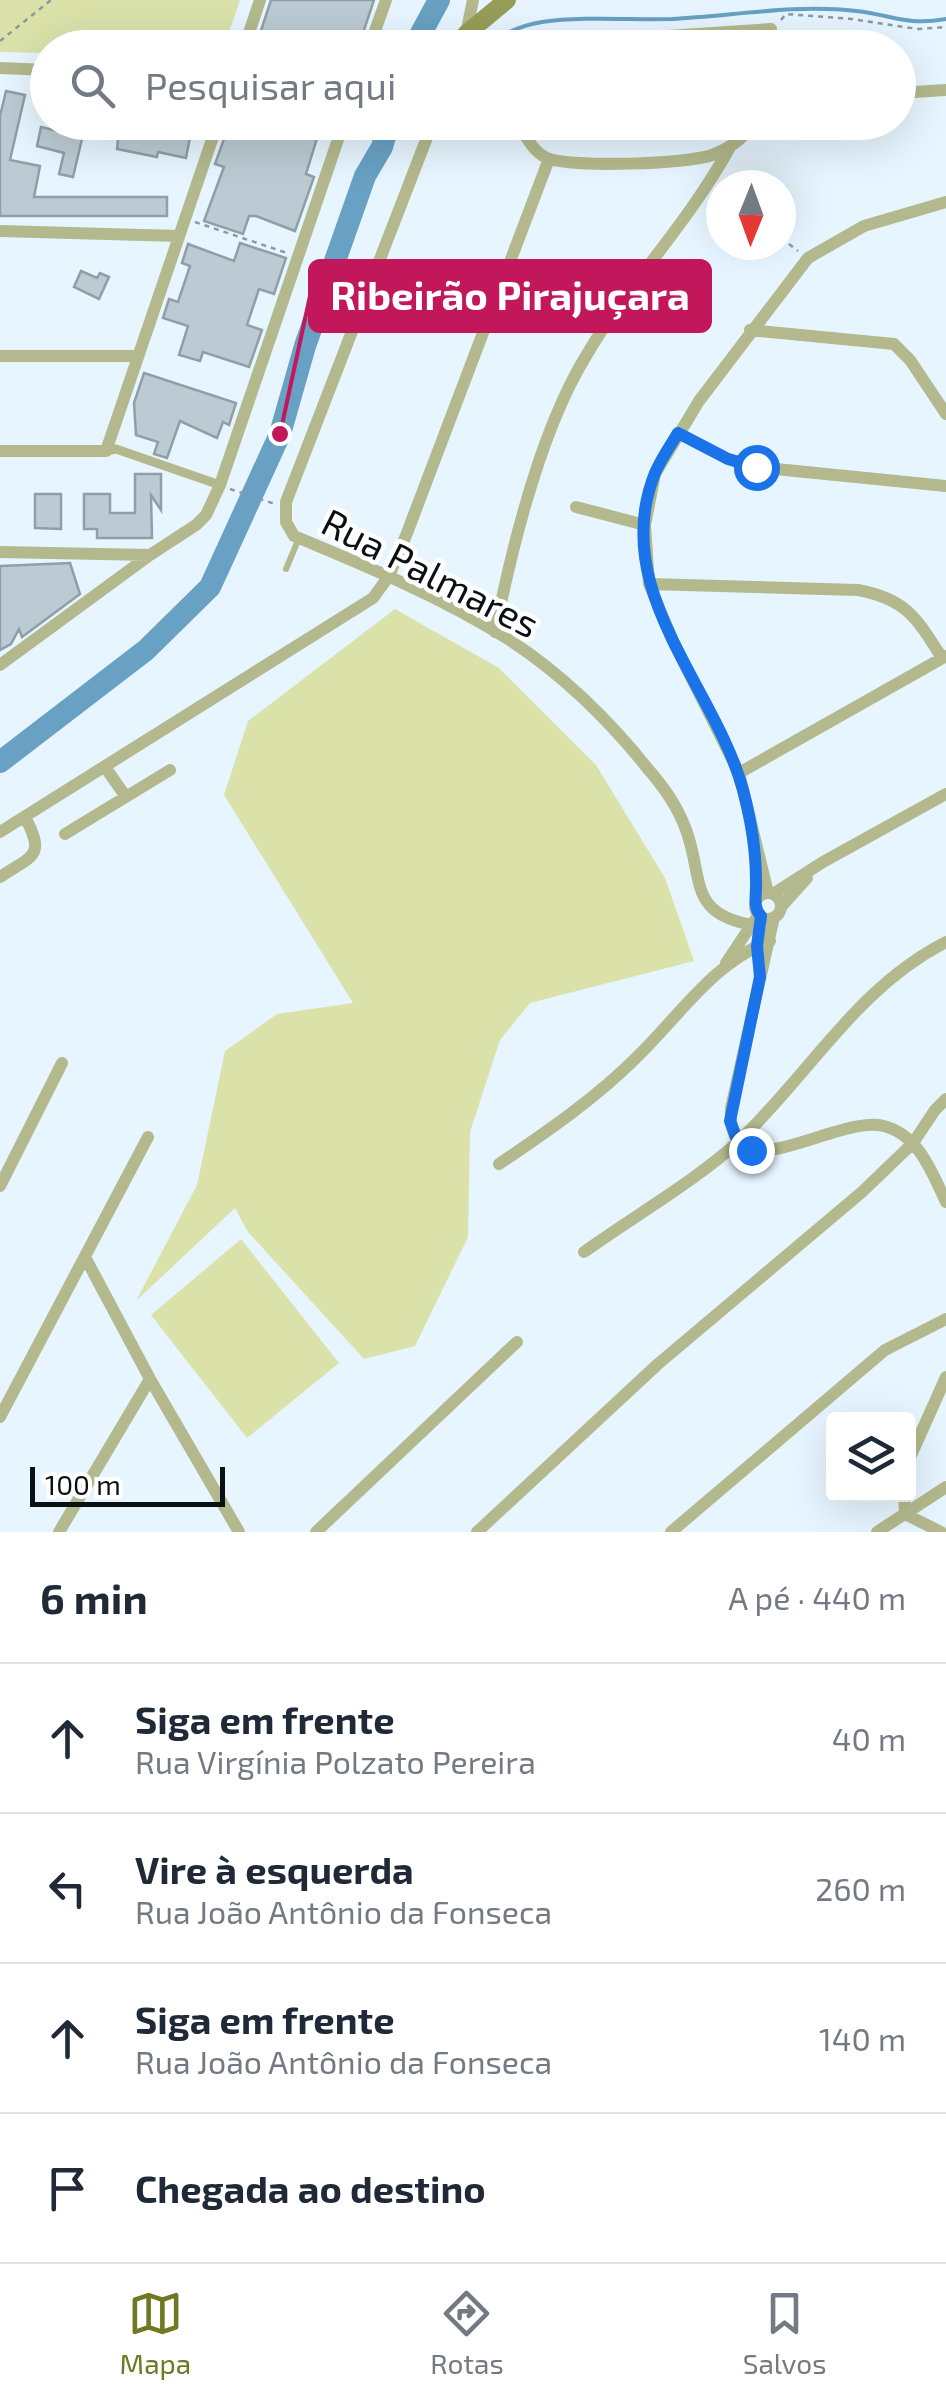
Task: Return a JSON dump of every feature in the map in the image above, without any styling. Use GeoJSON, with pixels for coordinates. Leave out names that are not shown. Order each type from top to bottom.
{"type":"FeatureCollection","features":[{"type":"Feature","properties":{"kind":"main road"},"geometry":{"type":"LineString","coordinates":[[476,30],[502,3]]}},
{"type":"Feature","properties":{"kind":"street"},"geometry":{"type":"LineString","coordinates":[[250,30],[260,0]]}},
{"type":"Feature","properties":{"kind":"street"},"geometry":{"type":"LineString","coordinates":[[375,30],[386,0]]}},
{"type":"Feature","properties":{"kind":"street"},"geometry":{"type":"LineString","coordinates":[[470,30],[473,0]]}},
{"type":"Feature","properties":{"kind":"street"},"geometry":{"type":"LineString","coordinates":[[756,30],[771,29]]}},
{"type":"Feature","properties":{"kind":"street"},"geometry":{"type":"LineString","coordinates":[[0,68],[30,69]]}},
{"type":"Feature","properties":{"kind":"street"},"geometry":{"type":"LineString","coordinates":[[916,91],[946,90]]}},
{"type":"Feature","properties":{"kind":"street"},"geometry":{"type":"LineString","coordinates":[[106,451],[212,140]]}},
{"type":"Feature","properties":{"kind":"street"},"geometry":{"type":"LineString","coordinates":[[0,665],[150,554],[196,525],[226,487],[338,140]]}},
{"type":"Feature","properties":{"kind":"street"},"geometry":{"type":"LineString","coordinates":[[296,537],[286,522],[286,502],[425,140]]}},
{"type":"Feature","properties":{"kind":"street"},"geometry":{"type":"LineString","coordinates":[[529,140],[549,159],[661,162],[707,156],[730,148]]}},
{"type":"Feature","properties":{"kind":"street"},"geometry":{"type":"LineString","coordinates":[[495,632],[526,509],[570,382],[738,140]]}},
{"type":"Feature","properties":{"kind":"street"},"geometry":{"type":"LineString","coordinates":[[0,832],[373,598],[389,576],[549,159]]}},
{"type":"Feature","properties":{"kind":"street"},"geometry":{"type":"LineString","coordinates":[[946,202],[864,226],[808,258],[750,330],[678,433],[655,474],[645,525],[649,584],[738,773],[766,896],[760,977],[731,1108],[730,1121],[738,1142],[764,1152],[864,1124],[887,1126],[913,1143],[946,1202]]}},
{"type":"Feature","properties":{"kind":"street"},"geometry":{"type":"LineString","coordinates":[[0,231],[179,236]]}},
{"type":"Feature","properties":{"kind":"street"},"geometry":{"type":"LineString","coordinates":[[750,330],[894,344],[910,360],[946,414]]}},
{"type":"Feature","properties":{"kind":"street"},"geometry":{"type":"LineString","coordinates":[[0,356],[137,356]]}},
{"type":"Feature","properties":{"kind":"street"},"geometry":{"type":"LineString","coordinates":[[678,433],[728,459],[756,467],[946,486]]}},
{"type":"Feature","properties":{"kind":"street"},"geometry":{"type":"LineString","coordinates":[[0,451],[116,449],[226,487]]}},
{"type":"Feature","properties":{"kind":"street"},"geometry":{"type":"LineString","coordinates":[[576,507],[645,525]]}},
{"type":"Feature","properties":{"kind":"street","name":"Rua Palmares"},"geometry":{"type":"LineString","coordinates":[[296,537],[389,576],[538,659],[617,732],[672,801],[686,828],[705,902],[716,911],[764,918]]}},
{"type":"Feature","properties":{"kind":"street"},"geometry":{"type":"LineString","coordinates":[[0,552],[150,554]]}},
{"type":"Feature","properties":{"kind":"street"},"geometry":{"type":"LineString","coordinates":[[649,584],[858,590],[880,594],[916,616],[944,657],[738,773]]}},
{"type":"Feature","properties":{"kind":"street"},"geometry":{"type":"LineString","coordinates":[[105,767],[126,797]]}},
{"type":"Feature","properties":{"kind":"street"},"geometry":{"type":"LineString","coordinates":[[65,834],[170,770]]}},
{"type":"Feature","properties":{"kind":"street"},"geometry":{"type":"LineString","coordinates":[[764,918],[755,908],[766,896],[946,794]]}},
{"type":"Feature","properties":{"kind":"street"},"geometry":{"type":"LineString","coordinates":[[0,877],[33,856],[36,849],[37,840],[25,816]]}},
{"type":"Feature","properties":{"kind":"street"},"geometry":{"type":"LineString","coordinates":[[499,1164],[584,1105],[638,1056],[722,969],[764,918],[822,862]]}},
{"type":"Feature","properties":{"kind":"street"},"geometry":{"type":"LineString","coordinates":[[584,1252],[738,1142],[862,1003],[891,976],[946,942]]}},
{"type":"Feature","properties":{"kind":"street"},"geometry":{"type":"LineString","coordinates":[[722,969],[764,943]]}},
{"type":"Feature","properties":{"kind":"street"},"geometry":{"type":"LineString","coordinates":[[0,1186],[62,1063]]}},
{"type":"Feature","properties":{"kind":"street"},"geometry":{"type":"LineString","coordinates":[[477,1532],[658,1364],[862,1192],[913,1143],[946,1098]]}},
{"type":"Feature","properties":{"kind":"street"},"geometry":{"type":"LineString","coordinates":[[0,1417],[148,1137]]}},
{"type":"Feature","properties":{"kind":"street"},"geometry":{"type":"LineString","coordinates":[[84,1257],[239,1532]]}},
{"type":"Feature","properties":{"kind":"street"},"geometry":{"type":"LineString","coordinates":[[670,1532],[885,1350],[946,1319]]}},
{"type":"Feature","properties":{"kind":"street"},"geometry":{"type":"LineString","coordinates":[[316,1532],[517,1342]]}},
{"type":"Feature","properties":{"kind":"street"},"geometry":{"type":"LineString","coordinates":[[916,1444],[946,1377]]}},
{"type":"Feature","properties":{"kind":"street"},"geometry":{"type":"LineString","coordinates":[[65,1530],[150,1379]]}},
{"type":"Feature","properties":{"kind":"street"},"geometry":{"type":"LineString","coordinates":[[878,1532],[946,1487]]}},
{"type":"Feature","properties":{"kind":"street"},"geometry":{"type":"LineString","coordinates":[[904,1502],[904,1514]]}},
{"type":"Feature","properties":{"kind":"street"},"geometry":{"type":"LineString","coordinates":[[904,1514],[941,1532]]}},
{"type":"Feature","properties":{"kind":"lane"},"geometry":{"type":"LineString","coordinates":[[286,570],[296,537]]}},
{"type":"Feature","properties":{"kind":"path"},"geometry":{"type":"LineString","coordinates":[[0,41],[51,0]]}},
{"type":"Feature","properties":{"kind":"path"},"geometry":{"type":"LineString","coordinates":[[771,29],[786,14],[918,29],[946,26]]}},
{"type":"Feature","properties":{"kind":"path"},"geometry":{"type":"LineString","coordinates":[[184,218],[298,256]]}},
{"type":"Feature","properties":{"kind":"path"},"geometry":{"type":"LineString","coordinates":[[796,249],[808,258]]}},
{"type":"Feature","properties":{"kind":"path"},"geometry":{"type":"LineString","coordinates":[[226,487],[274,503]]}},
{"type":"Feature","properties":{"kind":"green space"},"geometry":{"type":"Polygon","coordinates":[[[0,0],[240,0],[230,30],[30,30],[30,53],[0,52],[0,0]]]}},
{"type":"Feature","properties":{"kind":"green space"},"geometry":{"type":"Polygon","coordinates":[[[395,609],[499,668],[596,765],[665,878],[694,961],[530,1003],[500,1040],[470,1132],[468,1237],[415,1346],[364,1359],[248,1232],[235,1208],[136,1301],[197,1185],[225,1051],[277,1014],[353,1003],[224,795],[248,721],[395,609]]]}},
{"type":"Feature","properties":{"kind":"green space"},"geometry":{"type":"Polygon","coordinates":[[[241,1239],[339,1363],[247,1438],[151,1315],[241,1239]]]}},
{"type":"Feature","properties":{"kind":"building"},"geometry":{"type":"Polygon","coordinates":[[[271,0],[374,0],[364,30],[261,30],[271,0]]]}},
{"type":"Feature","properties":{"kind":"building"},"geometry":{"type":"Polygon","coordinates":[[[6,91],[25,95],[10,160],[40,166],[34,197],[167,197],[167,216],[0,216],[0,116],[6,91]]]}},
{"type":"Feature","properties":{"kind":"building"},"geometry":{"type":"Polygon","coordinates":[[[38,140],[82,140],[73,177],[59,174],[64,153],[37,146],[38,140]]]}},
{"type":"Feature","properties":{"kind":"building"},"geometry":{"type":"Polygon","coordinates":[[[118,140],[190,140],[186,158],[117,149],[118,140]]]}},
{"type":"Feature","properties":{"kind":"building"},"geometry":{"type":"Polygon","coordinates":[[[224,140],[316,140],[306,174],[314,177],[295,231],[256,216],[249,216],[243,234],[204,221],[224,167],[215,164],[224,140]]]}},
{"type":"Feature","properties":{"kind":"building"},"geometry":{"type":"Polygon","coordinates":[[[240,243],[286,258],[274,294],[259,289],[247,325],[262,330],[249,367],[203,352],[200,361],[179,355],[188,326],[163,318],[169,299],[178,302],[190,266],[182,263],[188,244],[234,261],[240,243]]]}},
{"type":"Feature","properties":{"kind":"building"},"geometry":{"type":"Polygon","coordinates":[[[81,271],[97,278],[100,273],[109,277],[99,299],[74,287],[81,271]]]}},
{"type":"Feature","properties":{"kind":"building"},"geometry":{"type":"Polygon","coordinates":[[[144,373],[236,403],[229,425],[223,422],[217,438],[180,421],[167,458],[154,454],[158,442],[136,435],[134,403],[144,373]]]}},
{"type":"Feature","properties":{"kind":"building"},"geometry":{"type":"Polygon","coordinates":[[[135,474],[161,474],[161,510],[151,495],[152,538],[97,538],[97,529],[84,529],[84,494],[110,494],[110,513],[135,513],[135,474]]]}},
{"type":"Feature","properties":{"kind":"building"},"geometry":{"type":"Polygon","coordinates":[[[35,494],[61,494],[61,529],[35,528],[35,494]]]}},
{"type":"Feature","properties":{"kind":"building"},"geometry":{"type":"Polygon","coordinates":[[[70,563],[80,594],[22,637],[19,629],[11,644],[0,650],[0,566],[70,563]]]}},
{"type":"Feature","properties":{"kind":"waterway"},"geometry":{"type":"LineString","coordinates":[[423,30],[439,0]]}},
{"type":"Feature","properties":{"kind":"waterway"},"geometry":{"type":"LineString","coordinates":[[515,30],[574,19],[672,19],[810,9],[856,11],[909,21],[946,19]]}},
{"type":"Feature","properties":{"kind":"waterway"},"geometry":{"type":"LineString","coordinates":[[0,762],[146,650],[210,587],[280,434],[305,346],[365,176],[384,140]]}},
{"type":"Feature","properties":{"kind":"waterway"},"geometry":{"type":"LineString","coordinates":[[382,147],[389,140]]}},
{"type":"Feature","properties":{"kind":"place","name":"Ribeirão Pirajuçara"},"geometry":{"type":"Point","coordinates":[280,434]}},
{"type":"Feature","properties":{"kind":"route"},"geometry":{"type":"LineString","coordinates":[[751,1150],[738,1142],[730,1121],[760,977],[756,846],[738,773],[649,584],[645,525],[655,474],[678,433],[728,459],[756,467]]}}]}
